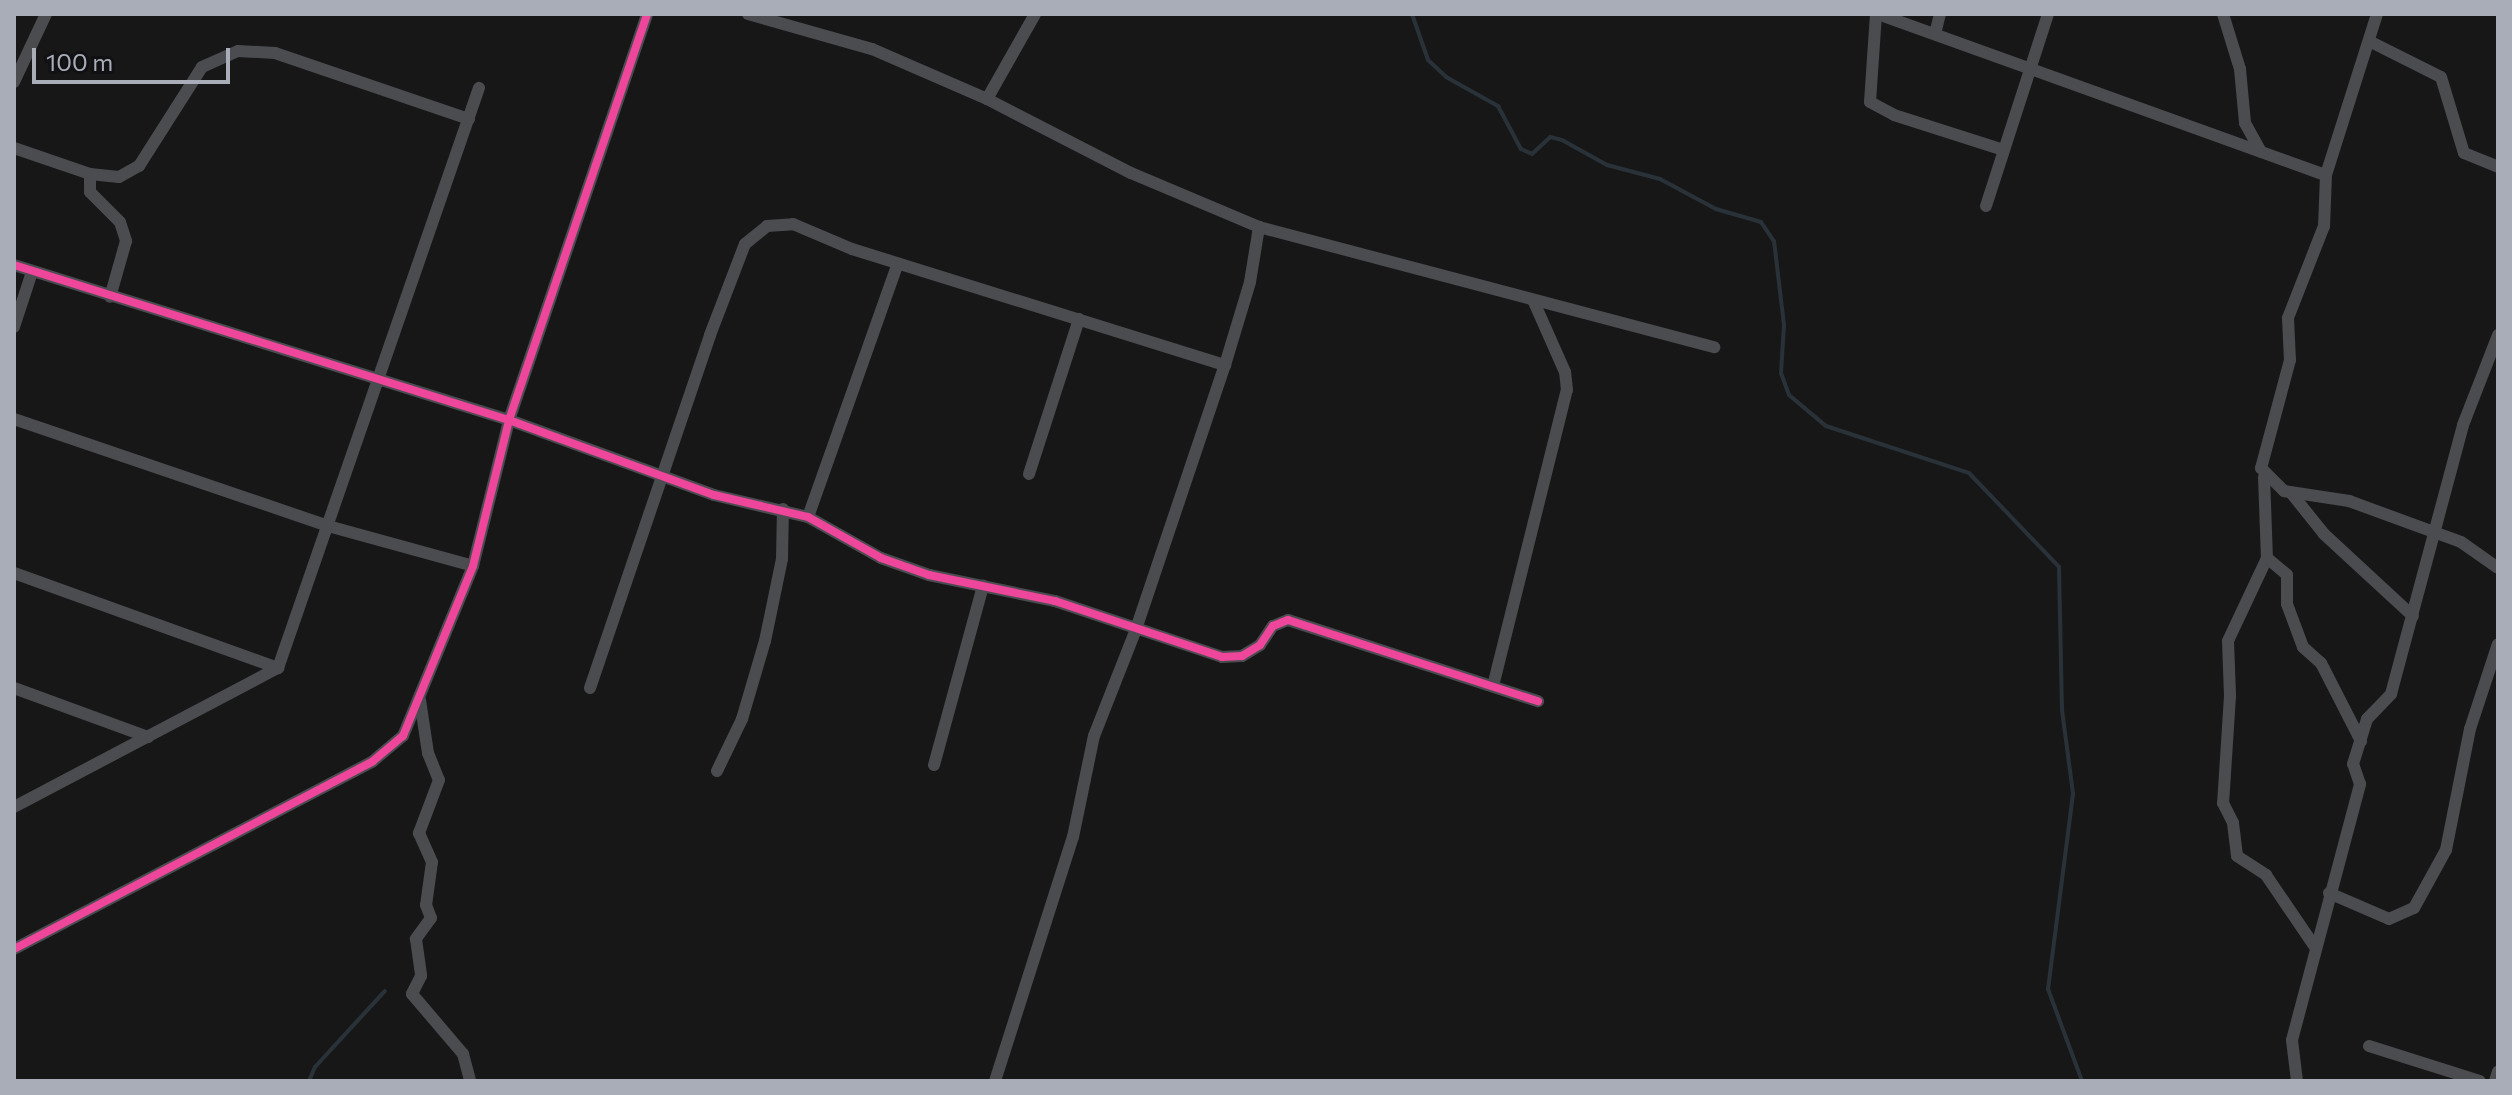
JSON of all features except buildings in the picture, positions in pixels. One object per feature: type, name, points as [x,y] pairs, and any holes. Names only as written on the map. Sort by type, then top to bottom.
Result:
[{"type":"street","points":[[14,82],[46,14]]},
{"type":"street","points":[[14,949],[373,761],[403,736],[473,566],[509,420],[647,14]]},
{"type":"street","points":[[748,14],[872,49],[987,99],[1131,173],[1259,227],[1714,347]]},
{"type":"street","points":[[987,99],[1035,14]]},
{"type":"street","points":[[2004,150],[1894,115],[1870,102],[1877,14],[2326,175]]},
{"type":"street","points":[[1935,34],[1940,14]]},
{"type":"street","points":[[1986,206],[2048,14]]},
{"type":"street","points":[[2223,14],[2240,69],[2245,123],[2261,152]]},
{"type":"street","points":[[2227,30],[2233,14]]},
{"type":"street","points":[[2315,947],[2266,875],[2237,856],[2233,823],[2223,803],[2230,696],[2228,641],[2267,558],[2262,459],[2273,409],[2290,360],[2288,318],[2326,219],[2326,175],[2377,14]]},
{"type":"street","points":[[2369,41],[2441,77],[2464,153],[2498,167]]},
{"type":"street","points":[[14,148],[90,174],[119,177],[139,166],[202,67],[238,51],[275,53],[469,119]]},
{"type":"street","points":[[14,807],[278,668],[479,88]]},
{"type":"street","points":[[90,174],[90,192],[120,222],[126,241],[110,297]]},
{"type":"street","points":[[590,688],[710,335],[745,244],[754,235],[778,223],[793,224],[898,263],[1225,365]]},
{"type":"street","points":[[995,1081],[1073,837],[1094,736],[1135,632],[1225,365],[1250,282],[1259,227]]},
{"type":"street","points":[[808,517],[898,263]]},
{"type":"street","points":[[14,265],[377,383],[509,420],[714,495],[808,517],[902,567],[1069,605],[1135,632],[1222,657],[1242,656],[1260,645],[1273,626],[1288,620],[1538,701]]},
{"type":"street","points":[[14,327],[32,272]]},
{"type":"street","points":[[1493,686],[1567,390],[1565,372],[1534,302]]},
{"type":"street","points":[[1029,474],[1079,319]]},
{"type":"street","points":[[2297,1081],[2292,1040],[2360,784],[2353,764],[2367,719],[2391,694],[2436,536],[2463,425],[2498,335]]},
{"type":"street","points":[[14,419],[328,526],[473,566]]},
{"type":"street","points":[[2264,477],[2292,494],[2324,534],[2413,616]]},
{"type":"street","points":[[2292,494],[2349,501],[2436,536],[2461,542],[2498,568]]},
{"type":"street","points":[[717,771],[742,719],[765,641],[782,559],[783,509]]},
{"type":"street","points":[[2267,558],[2287,575],[2287,604],[2303,647],[2323,666],[2361,741]]},
{"type":"street","points":[[14,573],[278,668]]},
{"type":"street","points":[[934,765],[983,586]]},
{"type":"street","points":[[2329,893],[2389,919],[2414,908],[2446,850],[2470,729],[2498,644]]},
{"type":"street","points":[[14,688],[148,737]]},
{"type":"street","points":[[420,700],[428,753],[439,780],[419,833],[432,862],[426,905],[431,918],[416,939],[421,976],[412,994],[463,1054],[470,1081]]},
{"type":"street","points":[[2369,1046],[2480,1081]]},
{"type":"street","points":[[2495,1081],[2498,1071]]},
{"type":"waterway","points":[[1412,14],[1428,60],[1446,77],[1498,106],[1521,149],[1532,154],[1550,137],[1562,140],[1607,165],[1660,179],[1716,209],[1761,222],[1774,241],[1784,325],[1781,373],[1789,395],[1826,426],[1969,473],[2059,567],[2062,710],[2073,794],[2048,989],[2082,1081]]},
{"type":"waterway","points":[[309,1081],[315,1067],[385,991]]},
{"type":"cycle path","points":[[14,949],[373,761],[403,736],[473,566],[509,420],[647,14]]},
{"type":"cycle path","points":[[14,265],[509,420],[714,495],[808,517],[881,558],[929,575],[1055,601],[1222,657],[1242,656],[1260,645],[1273,626],[1288,620],[1538,701]]}]
